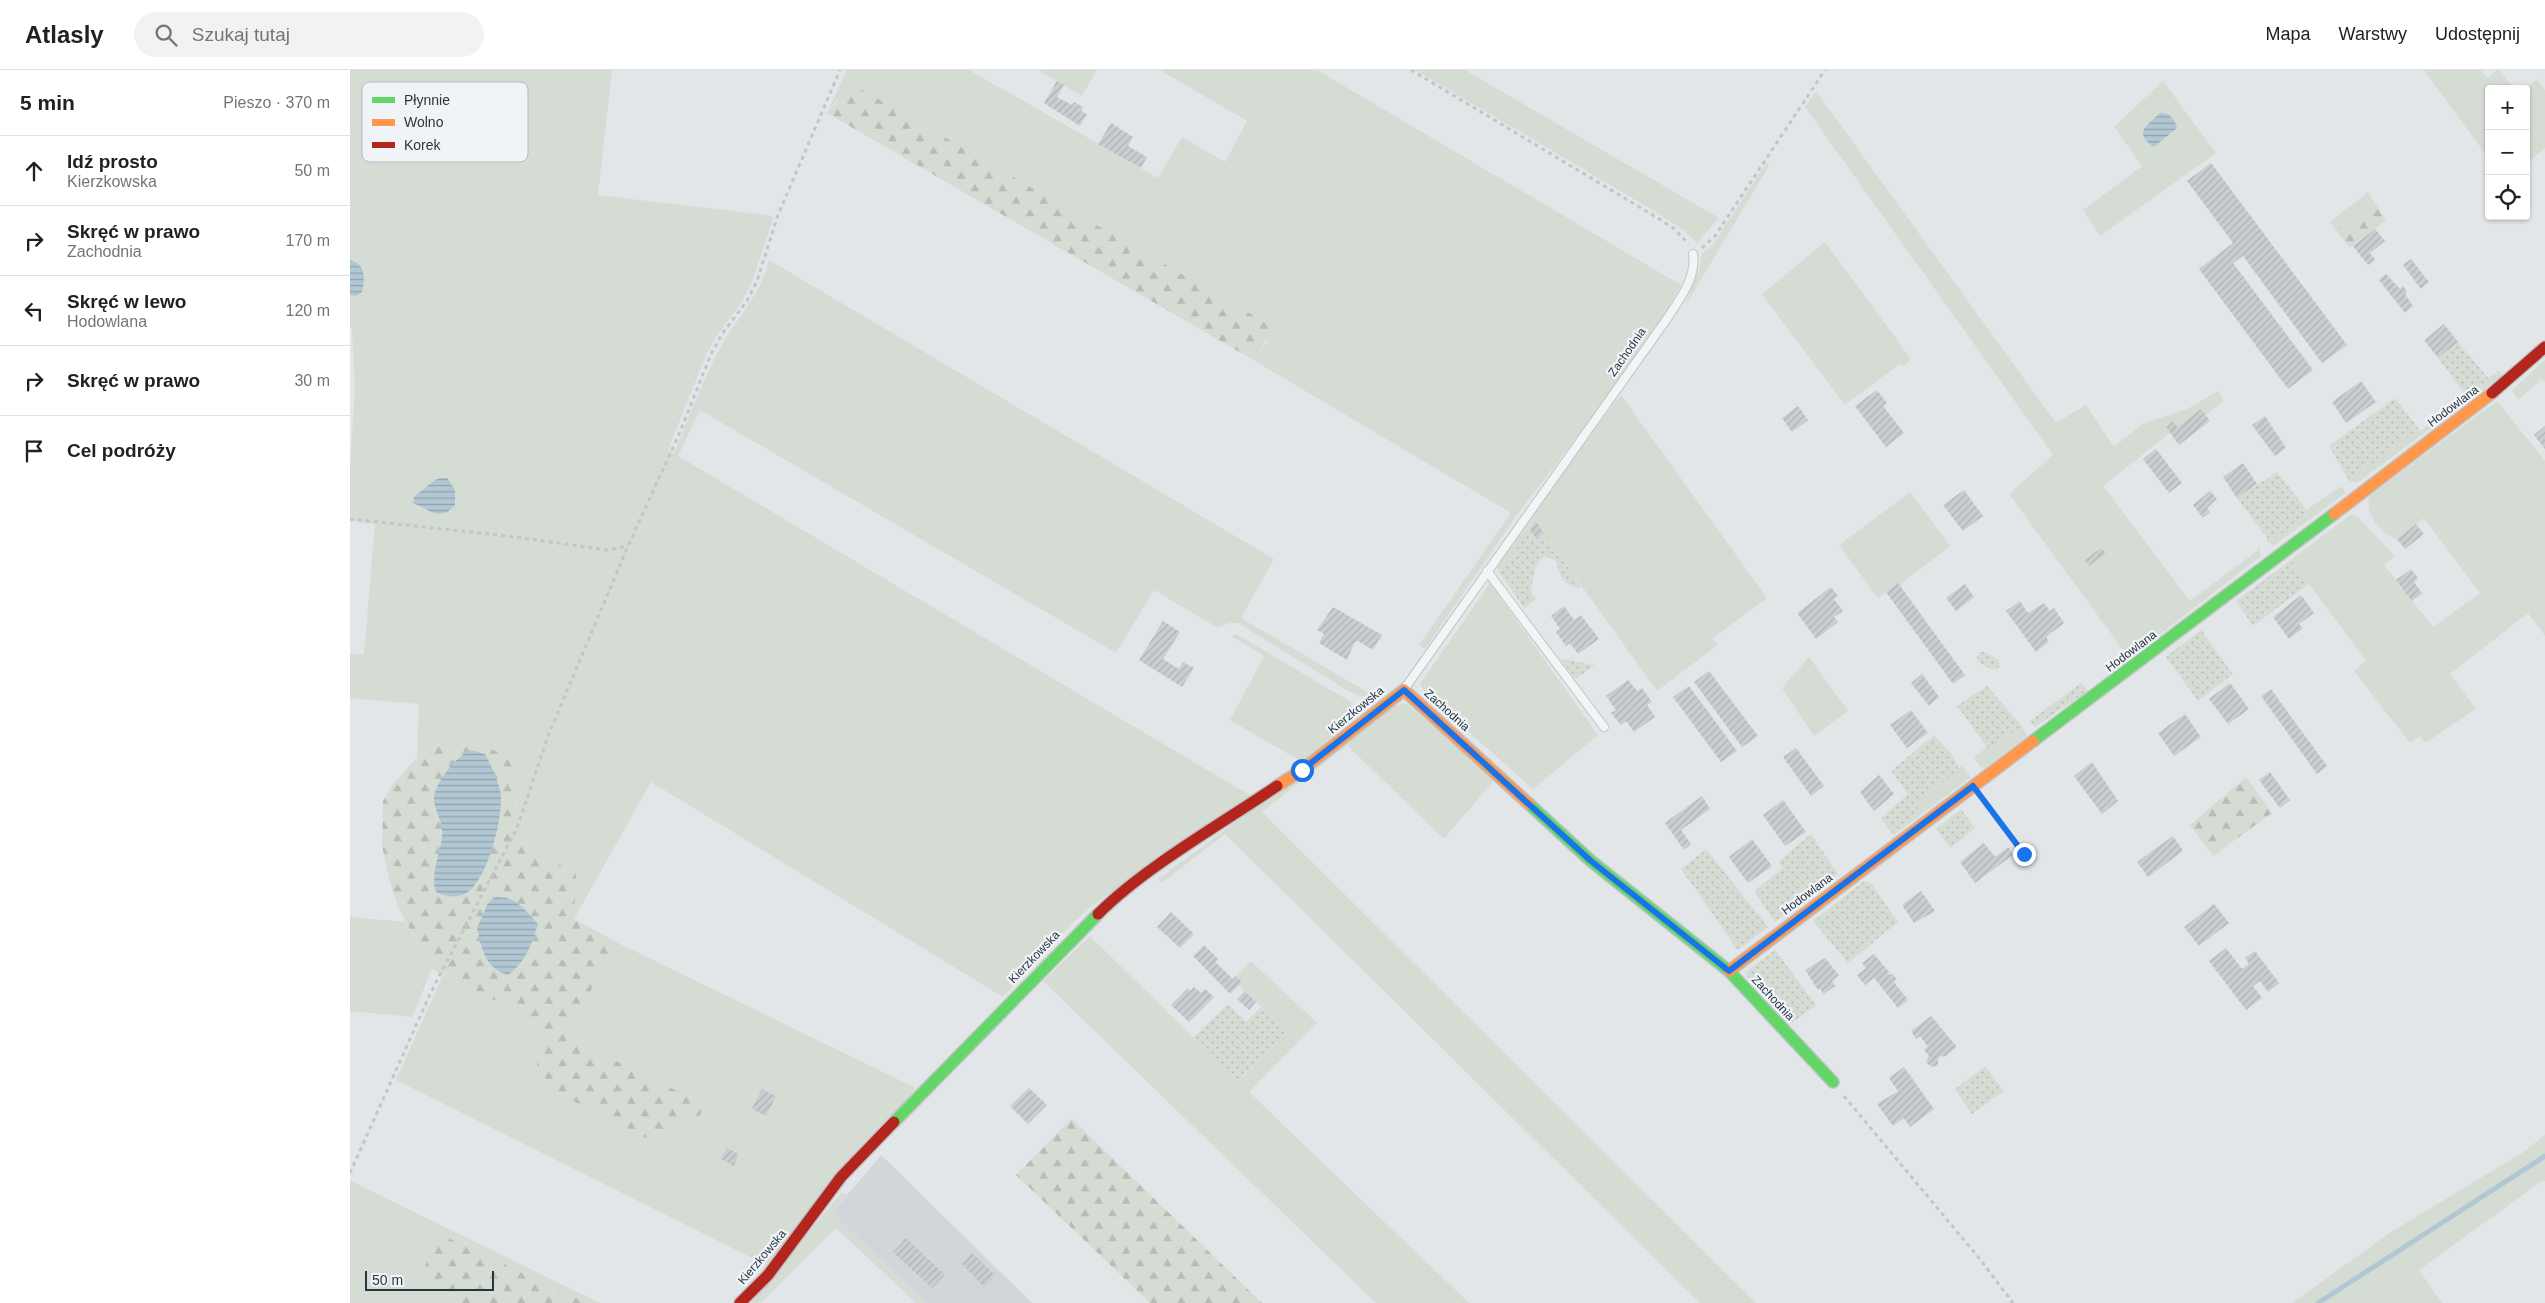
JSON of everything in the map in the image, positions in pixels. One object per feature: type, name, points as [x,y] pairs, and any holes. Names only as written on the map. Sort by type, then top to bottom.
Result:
[{"type":"street","name":"Hodowlana","points":[[1729,971],[2484,401],[2545,347]]},
{"type":"street","name":"Zachodnia","points":[[1404,690],[1591,861],[1729,971],[1832,1082]]},
{"type":"street","name":"Kierzkowska","points":[[740,1303],[768,1275],[841,1177],[995,1017],[1109,903],[1302,770],[1404,690]]},
{"type":"lane","name":"Zachodnia","points":[[1404,690],[1664,323],[1689,280],[1694,268],[1693,254]]},
{"type":"lane","points":[[1487,571],[1604,727]]},
{"type":"path","points":[[350,1173],[431,992],[517,828],[548,736],[628,546],[680,432],[711,354],[722,334],[747,301],[757,281],[778,215],[840,70]]},
{"type":"path","points":[[1411,70],[1673,228],[1684,237],[1693,254],[1715,236],[1825,70]]},
{"type":"path","points":[[350,519],[508,536],[608,550],[628,546]]},
{"type":"path","points":[[1973,786],[2024,854]]},
{"type":"path","points":[[1832,1082],[1979,1258],[2013,1303]]},
{"type":"shaded area","points":[[881,1155],[1032,1303],[926,1303],[832,1213]]},
{"type":"green space","points":[[350,70],[612,70],[598,195],[774,216],[751,284],[742,302],[716,337],[707,353],[668,450],[674,453],[713,363],[726,338],[760,286],[769,260],[1274,559],[1241,618],[1376,697],[1361,696],[1350,692],[1238,623],[1229,623],[1218,628],[1154,590],[1116,653],[700,410],[678,456],[1251,796],[1094,904],[1073,923],[1003,997],[651,782],[574,919],[576,874],[507,835],[518,801],[441,744],[417,757],[419,704],[350,698],[350,654],[364,655],[375,524],[350,521],[350,466],[355,388],[352,328],[350,327]]},
{"type":"green space","points":[[847,70],[969,70],[1158,178],[1182,137],[1225,162],[1247,121],[1160,70],[1317,70],[1681,285],[1666,311],[1586,425],[1516,516],[1425,649],[1419,645],[1511,513],[1255,361],[1268,340],[837,99],[827,113]]},
{"type":"green space","points":[[1038,70],[1097,70],[1082,96]]},
{"type":"green space","points":[[1415,70],[1465,70],[1719,218],[1697,243],[1682,229],[1654,211]]},
{"type":"green space","points":[[2424,70],[2481,70],[2487,78],[2498,70],[2511,85],[2485,85],[2485,154]]},
{"type":"green space","points":[[2537,79],[2545,90],[2545,148],[2530,161],[2530,130],[2530,85]]},
{"type":"green space","points":[[2163,81],[2216,153],[2100,236],[2083,210],[2142,166],[2114,127]]},
{"type":"green space","points":[[856,86],[1273,327],[1255,361],[827,113],[849,87]]},
{"type":"green space","points":[[1816,91],[2056,423],[2086,405],[2114,447],[2142,424],[2187,409],[2218,391],[2224,401],[2206,415],[2201,409],[2178,427],[2173,421],[2166,427],[2170,433],[2103,486],[2190,601],[2257,551],[2259,546],[2261,556],[2131,657],[2123,650],[2009,494],[2053,455],[1805,107]]},
{"type":"green space","points":[[1767,162],[1769,166],[1685,306],[1699,269],[1702,254],[1712,246]]},
{"type":"green space","points":[[2368,192],[2375,203],[2336,230],[2330,222]]},
{"type":"green space","points":[[2375,203],[2386,220],[2350,248],[2336,230]]},
{"type":"green space","points":[[1825,242],[1911,359],[1903,366],[1900,364],[1845,405],[1762,294]]},
{"type":"green space","points":[[2458,342],[2489,379],[2467,396],[2438,358]]},
{"type":"green space","points":[[2545,360],[2545,382],[2542,379],[2518,400],[2512,390]]},
{"type":"green space","points":[[2499,370],[2503,375],[2357,483],[2349,481],[2419,429],[2421,431]]},
{"type":"green space","points":[[1621,395],[1767,598],[1713,638],[1718,645],[1657,691],[1536,522],[1499,572],[1497,566],[1584,443]]},
{"type":"green space","points":[[2395,398],[2419,429],[2349,481],[2329,446]]},
{"type":"green space","points":[[2497,401],[2545,461],[2545,636],[2528,613],[2450,674],[2476,709],[2425,743],[2420,736],[2410,743],[2354,671],[2366,661],[2291,560],[2350,515],[2357,516],[2395,556],[2384,565],[2433,627],[2480,593],[2424,518],[2397,539],[2385,533],[2375,522],[2368,503],[2369,496]]},
{"type":"green space","points":[[2277,472],[2309,513],[2273,540],[2268,539],[2237,498]]},
{"type":"green space","points":[[2342,486],[2346,493],[2273,546],[2266,541],[2268,539],[2273,540],[2309,513],[2306,510]]},
{"type":"green space","points":[[1910,492],[1950,546],[1902,583],[1902,588],[1898,583],[1878,598],[1839,545]]},
{"type":"green space","points":[[1536,521],[1582,588],[1567,583],[1559,572],[1556,561],[1545,556],[1538,564],[1533,578],[1531,593],[1536,599],[1524,608],[1499,572]]},
{"type":"green space","points":[[2291,560],[2309,584],[2253,626],[2236,601]]},
{"type":"green space","points":[[1490,583],[1598,735],[1533,789],[1426,694],[1420,684]]},
{"type":"green space","points":[[2201,630],[2233,674],[2198,701],[2166,657]]},
{"type":"green space","points":[[1236,634],[1351,702],[1354,718],[1302,762],[1230,720],[1264,656],[1231,636]]},
{"type":"green space","points":[[1980,652],[1985,652],[1999,660],[2000,667],[1993,670],[1981,664],[1977,658]]},
{"type":"green space","points":[[1809,657],[1848,711],[1814,736],[1782,688]]},
{"type":"green space","points":[[1561,659],[1595,665],[1575,679]]},
{"type":"green space","points":[[2081,683],[2088,691],[2035,727],[2030,721]]},
{"type":"green space","points":[[1987,686],[2022,726],[1989,750],[1957,706]]},
{"type":"green space","points":[[1406,703],[1494,780],[1444,839],[1347,745],[1262,812],[1756,1303],[1700,1303],[1225,834],[1162,883],[1158,879],[1392,707]]},
{"type":"green space","points":[[2022,726],[2027,736],[1985,768],[1980,767],[1974,757],[1988,747],[1990,750]]},
{"type":"green space","points":[[1934,735],[1953,756],[1959,769],[1914,802],[1920,811],[1892,833],[1881,818],[1908,794],[1891,771]]},
{"type":"green space","points":[[465,742],[486,747],[501,754],[511,763],[516,774],[518,786],[517,801],[508,835],[576,874],[574,919],[616,942],[567,1037],[706,1105],[699,1116],[683,1123],[662,1140],[644,1137],[544,1086],[538,1071],[537,1056],[539,1040],[544,1025],[432,969],[398,907],[389,879],[382,845],[383,801],[394,783],[417,757],[441,744]]},
{"type":"green space","points":[[1962,766],[1971,777],[1894,835],[1892,833],[1920,811],[1914,802]]},
{"type":"green space","points":[[2246,777],[2272,813],[2213,856],[2190,825]]},
{"type":"green space","points":[[1961,809],[1975,828],[1951,848],[1936,829]]},
{"type":"green space","points":[[1811,834],[1838,874],[1775,922],[1754,891],[1783,868],[1779,861]]},
{"type":"green space","points":[[1706,849],[1768,927],[1738,950],[1681,869]]},
{"type":"green space","points":[[1864,881],[1871,883],[1898,922],[1848,963],[1813,921]]},
{"type":"green space","points":[[350,917],[406,922],[432,969],[412,1017],[350,1011]]},
{"type":"green space","points":[[1090,936],[1238,1081],[1287,1032],[1239,985],[1242,982],[1236,976],[1251,961],[1317,1023],[1249,1092],[1469,1303],[1376,1303],[1043,981]]},
{"type":"green space","points":[[616,942],[916,1088],[766,1265],[396,1080],[443,975],[567,1036]]},
{"type":"green space","points":[[1775,950],[1816,1005],[1789,1025],[1744,973]]},
{"type":"green space","points":[[1228,1004],[1246,1022],[1261,1007],[1287,1032],[1237,1081],[1193,1038]]},
{"type":"green space","points":[[1985,1066],[2004,1091],[1972,1114],[1955,1089]]},
{"type":"green space","points":[[1072,1118],[1262,1303],[1150,1303],[1016,1175]]},
{"type":"green space","points":[[2545,1135],[2545,1181],[2542,1181],[2419,1270],[2442,1303],[2292,1303],[2391,1232],[2522,1153]]},
{"type":"green space","points":[[350,1181],[353,1182],[600,1303],[350,1303]]},
{"type":"green space","points":[[841,1193],[847,1194],[832,1213],[926,1303],[916,1303],[836,1228],[766,1298],[760,1303],[751,1303]]},
{"type":"green space","points":[[442,1235],[586,1303],[459,1303],[427,1286],[421,1281],[420,1277],[436,1241]]},
{"type":"water","points":[[2160,113],[2172,117],[2177,128],[2154,147],[2144,137],[2143,133],[2147,125]]},
{"type":"water","points":[[350,260],[362,268],[363,273],[362,292],[356,296],[350,295]]},
{"type":"water","points":[[447,478],[455,490],[455,505],[450,510],[440,514],[413,503],[414,497],[435,480]]},
{"type":"water","points":[[471,750],[485,754],[492,767],[500,790],[500,813],[494,844],[483,872],[476,883],[465,894],[448,896],[436,892],[434,885],[442,831],[434,798],[438,785],[448,770],[460,757]]},
{"type":"water","points":[[496,897],[503,897],[515,902],[525,909],[538,924],[523,959],[508,975],[500,972],[489,963],[483,951],[477,928],[488,903]]},
{"type":"building","points":[[1057,81],[1064,85],[1057,97],[1072,105],[1074,102],[1083,107],[1081,111],[1087,114],[1080,126],[1044,103]]},
{"type":"building","points":[[1111,123],[1133,137],[1128,146],[1147,157],[1141,168],[1098,144]]},
{"type":"building","points":[[2211,163],[2347,345],[2322,363],[2243,256],[2233,263],[2313,370],[2288,389],[2199,269],[2233,243],[2187,181]]},
{"type":"building","points":[[2375,229],[2385,241],[2370,253],[2375,260],[2368,265],[2353,246]]},
{"type":"building","points":[[2411,259],[2429,282],[2421,289],[2403,265]]},
{"type":"building","points":[[2386,274],[2400,289],[2403,286],[2407,292],[2405,294],[2413,306],[2405,313],[2379,280]]},
{"type":"building","points":[[2444,324],[2458,342],[2438,358],[2424,340]]},
{"type":"building","points":[[2361,381],[2376,402],[2346,423],[2332,402]]},
{"type":"building","points":[[1877,390],[1887,403],[1883,406],[1904,433],[1886,447],[1855,406]]},
{"type":"building","points":[[1798,406],[1808,420],[1792,432],[1782,418]]},
{"type":"building","points":[[2201,409],[2210,421],[2179,445],[2166,427],[2173,421],[2178,427]]},
{"type":"building","points":[[2265,416],[2286,448],[2275,456],[2252,425]]},
{"type":"building","points":[[2545,426],[2545,449],[2534,435]]},
{"type":"building","points":[[2156,449],[2182,483],[2169,493],[2143,459]]},
{"type":"building","points":[[2243,463],[2257,484],[2237,498],[2223,477]]},
{"type":"building","points":[[1964,490],[1983,516],[1963,531],[1943,505]]},
{"type":"building","points":[[2210,491],[2217,499],[2207,508],[2210,512],[2203,518],[2193,505]]},
{"type":"building","points":[[1536,521],[1543,532],[1537,540],[1530,530]]},
{"type":"building","points":[[2416,524],[2424,534],[2405,549],[2397,539]]},
{"type":"building","points":[[2101,548],[2106,553],[2089,566],[2085,560]]},
{"type":"building","points":[[2411,569],[2418,578],[2414,582],[2422,593],[2412,601],[2396,580]]},
{"type":"building","points":[[1898,583],[1965,675],[1953,684],[1886,592]]},
{"type":"building","points":[[1965,584],[1974,597],[1956,611],[1946,598]]},
{"type":"building","points":[[1831,587],[1838,596],[1834,599],[1843,611],[1834,617],[1838,622],[1816,639],[1797,613]]},
{"type":"building","points":[[2301,595],[2314,613],[2299,624],[2303,628],[2289,639],[2273,617]]},
{"type":"building","points":[[2020,601],[2028,613],[2044,603],[2050,611],[2054,608],[2064,623],[2046,637],[2049,642],[2036,652],[2006,611]]},
{"type":"building","points":[[1564,606],[1574,620],[1581,615],[1599,639],[1578,654],[1570,643],[1566,646],[1556,632],[1560,629],[1551,616]]},
{"type":"building","points":[[1333,607],[1382,635],[1373,650],[1358,641],[1355,642],[1347,660],[1319,643],[1324,634],[1317,630]]},
{"type":"building","points":[[1163,621],[1180,632],[1163,659],[1179,669],[1183,662],[1194,668],[1182,687],[1139,660]]},
{"type":"building","points":[[1709,671],[1758,736],[1742,747],[1694,682]]},
{"type":"building","points":[[1922,674],[1939,697],[1929,706],[1911,683]]},
{"type":"building","points":[[1628,680],[1637,691],[1642,688],[1652,702],[1647,705],[1655,717],[1634,732],[1626,721],[1621,725],[1611,713],[1616,710],[1606,696]]},
{"type":"building","points":[[2230,683],[2249,709],[2228,724],[2209,699]]},
{"type":"building","points":[[1689,686],[1737,751],[1721,762],[1673,697]]},
{"type":"building","points":[[2271,689],[2327,766],[2317,774],[2261,696]]},
{"type":"building","points":[[1911,710],[1928,733],[1907,748],[1890,725]]},
{"type":"building","points":[[2185,714],[2201,737],[2174,756],[2158,733]]},
{"type":"building","points":[[1796,748],[1824,786],[1811,796],[1783,757]]},
{"type":"building","points":[[2092,762],[2118,801],[2102,814],[2074,776]]},
{"type":"building","points":[[2270,772],[2290,800],[2280,808],[2259,780]]},
{"type":"building","points":[[1879,775],[1894,794],[1874,811],[1860,792]]},
{"type":"building","points":[[1702,796],[1710,809],[1681,830],[1691,844],[1684,850],[1665,823]]},
{"type":"building","points":[[1783,800],[1806,832],[1785,846],[1763,815]]},
{"type":"building","points":[[2173,836],[2183,851],[2148,877],[2137,862]]},
{"type":"building","points":[[1752,839],[1772,866],[1748,883],[1729,857]]},
{"type":"building","points":[[1984,843],[1995,857],[2008,847],[2013,855],[1975,883],[1960,862]]},
{"type":"building","points":[[1921,891],[1935,911],[1914,923],[1902,905]]},
{"type":"building","points":[[2214,904],[2229,923],[2199,946],[2184,927]]},
{"type":"building","points":[[1171,912],[1194,934],[1180,948],[1157,927]]},
{"type":"building","points":[[1204,945],[1218,959],[1215,962],[1233,979],[1236,976],[1242,982],[1230,994],[1193,956]]},
{"type":"building","points":[[2226,948],[2242,969],[2249,964],[2245,958],[2255,951],[2279,983],[2268,992],[2260,981],[2253,986],[2262,998],[2246,1010],[2209,961]]},
{"type":"building","points":[[1874,954],[1889,972],[1888,975],[1892,974],[1897,979],[1894,982],[1908,1000],[1898,1008],[1874,978],[1865,985],[1857,975],[1866,968],[1862,963]]},
{"type":"building","points":[[1825,958],[1839,975],[1832,981],[1835,986],[1824,994],[1820,989],[1818,990],[1805,970]]},
{"type":"building","points":[[1194,987],[1201,993],[1205,989],[1214,997],[1189,1022],[1171,1005],[1188,988],[1190,991]]},
{"type":"building","points":[[1245,991],[1256,1002],[1249,1010],[1237,999]]},
{"type":"building","points":[[1931,1016],[1957,1047],[1944,1057],[1942,1055],[1938,1058],[1938,1064],[1934,1067],[1926,1062],[1929,1056],[1924,1050],[1928,1047],[1920,1036],[1916,1039],[1911,1031]]},
{"type":"building","points":[[1904,1067],[1934,1109],[1910,1127],[1904,1118],[1893,1126],[1877,1104],[1898,1091],[1889,1078]]},
{"type":"building","points":[[1029,1088],[1047,1105],[1028,1124],[1010,1106]]},
{"type":"building","points":[[762,1089],[776,1096],[766,1116],[752,1109]]},
{"type":"building","points":[[727,1148],[738,1154],[734,1166],[721,1159]]},
{"type":"building","points":[[906,1238],[945,1275],[932,1288],[893,1252]]},
{"type":"building","points":[[972,1253],[995,1275],[984,1287],[962,1264]]},
{"type":"waterway","points":[[2318,1303],[2545,1156]]},
{"type":"traffic: fast","points":[[2033,741],[2334,514]]},
{"type":"traffic: fast","points":[[1529,804],[1591,861],[1729,971],[1833,1082]]},
{"type":"traffic: fast","points":[[894,1122],[1098,914]]},
{"type":"traffic: slow","points":[[2334,514],[2492,393]]},
{"type":"traffic: slow","points":[[1277,786],[1302,770],[1404,690],[1529,804]]},
{"type":"traffic: slow","points":[[1729,971],[2033,741]]},
{"type":"traffic: jam","points":[[2492,393],[2545,347]]},
{"type":"traffic: jam","points":[[1098,914],[1161,863],[1277,786]]},
{"type":"traffic: jam","points":[[740,1303],[768,1275],[841,1177],[894,1122]]},
{"type":"route","points":[[1302,770],[1404,690],[1591,861],[1656,915],[1729,971],[1973,786],[2024,854]]}]
